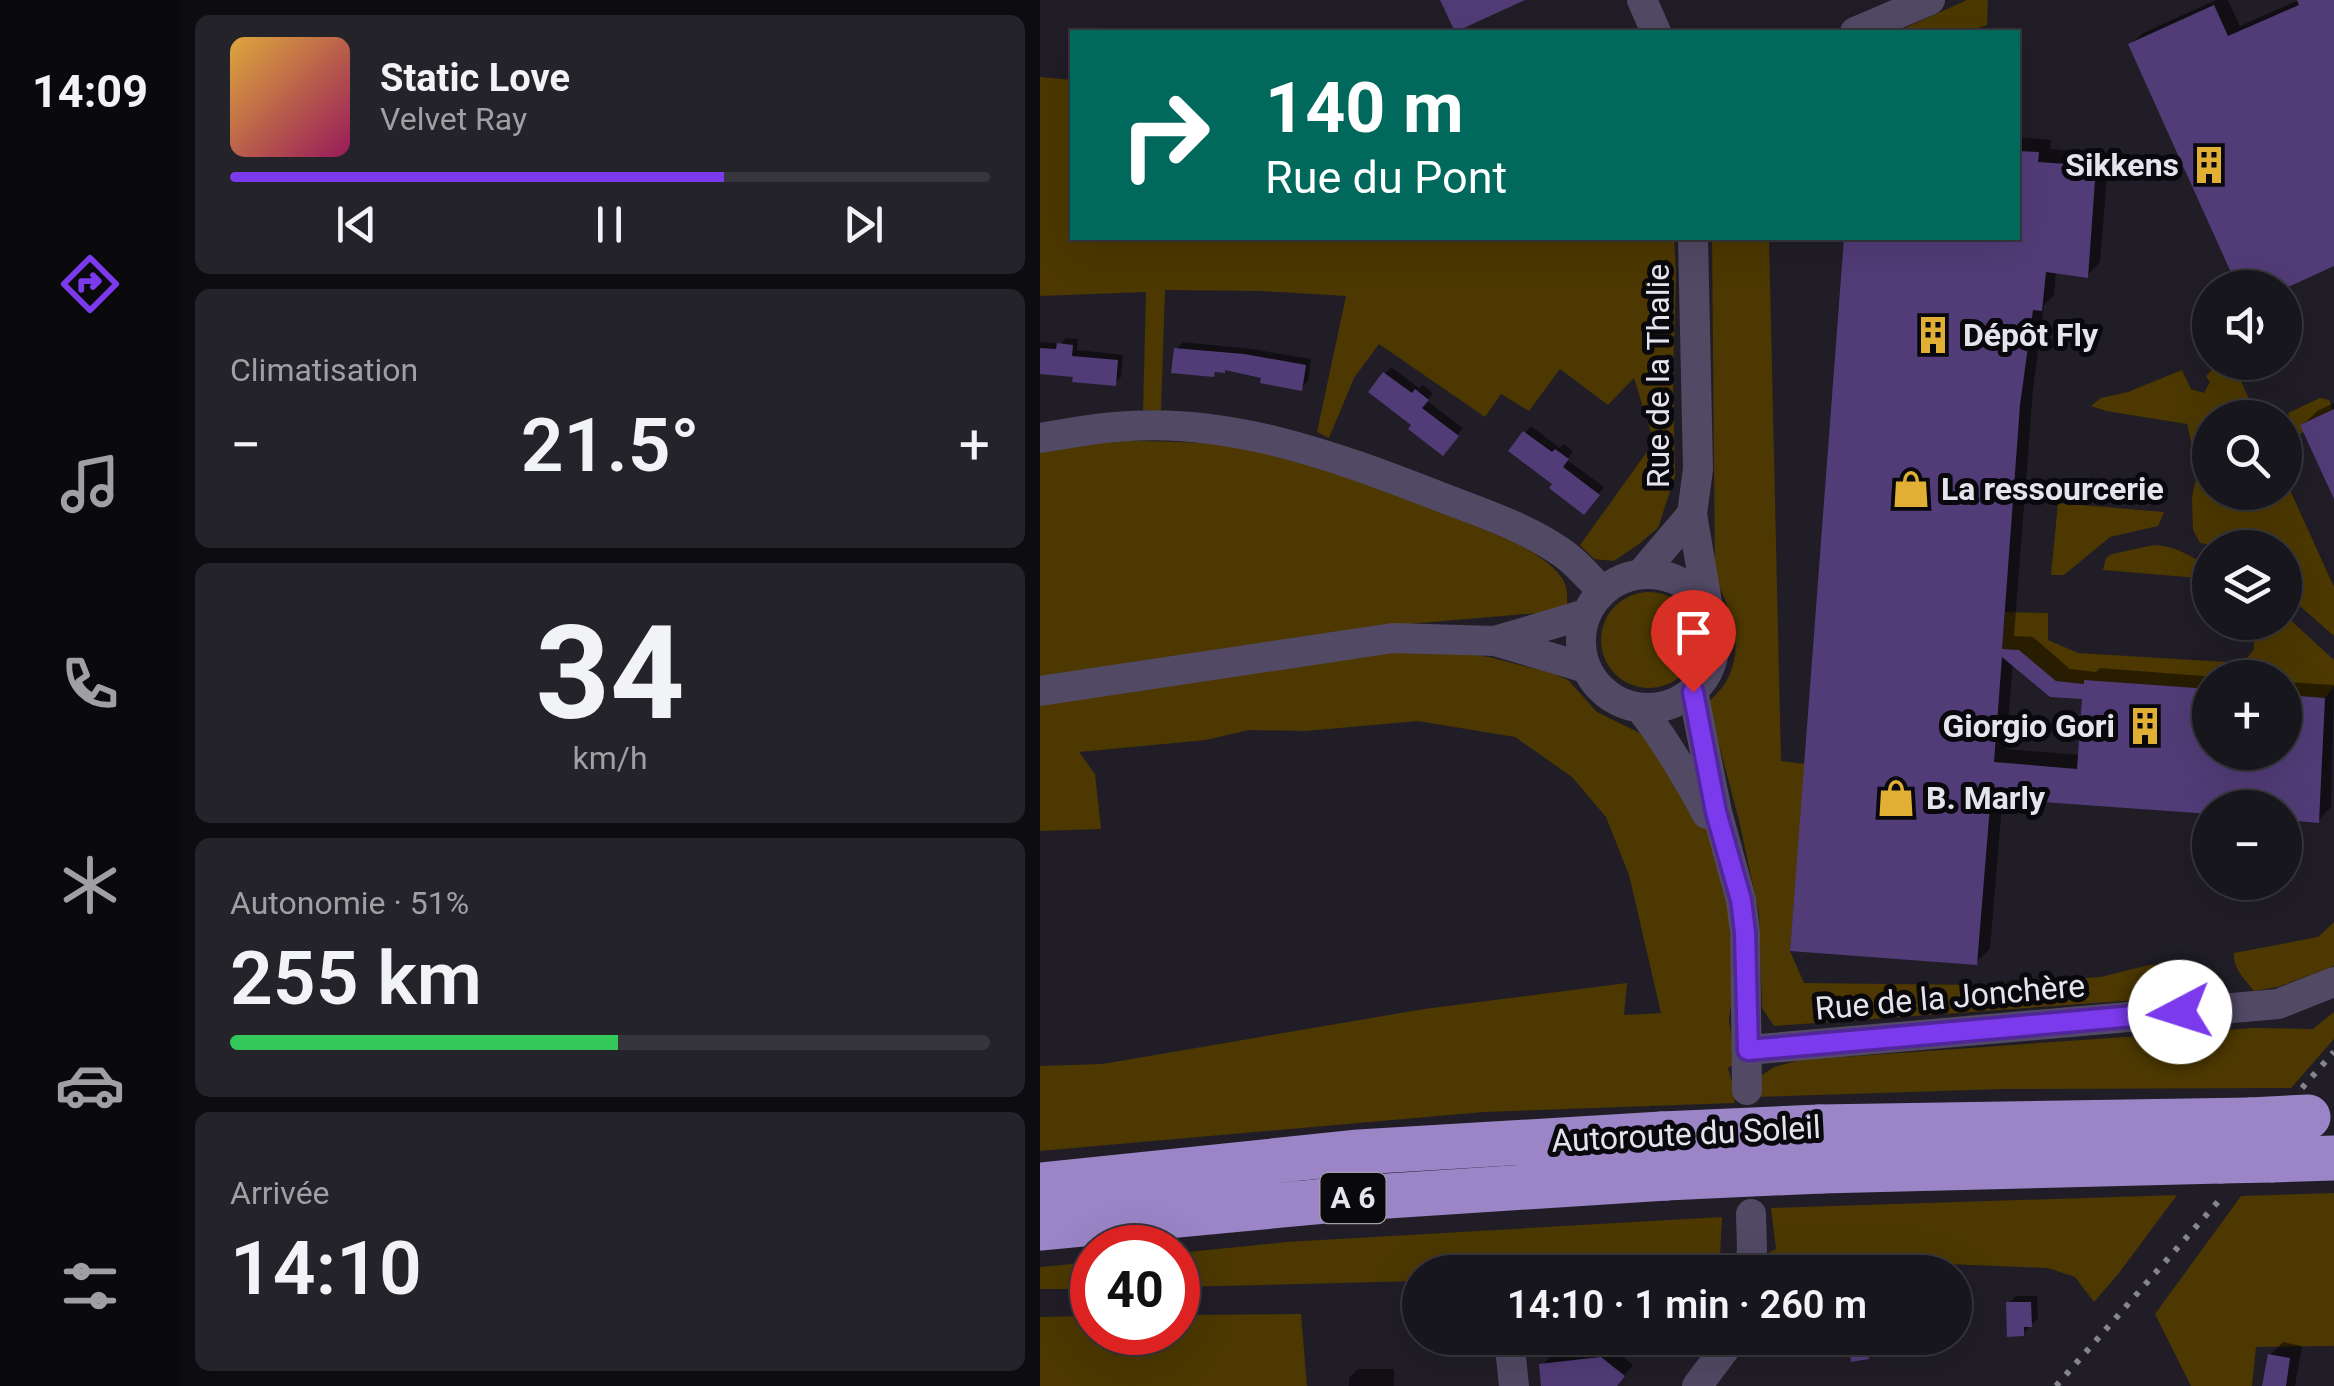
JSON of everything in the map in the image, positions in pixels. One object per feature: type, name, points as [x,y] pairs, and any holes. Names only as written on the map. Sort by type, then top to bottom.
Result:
[{"type":"highway","name":"Autoroute du Soleil","points":[[1040,1228],[1358,1198],[1666,1178],[1820,1149],[2321,1117]]},
{"type":"highway","name":"Autoroute du Soleil","points":[[1040,1186],[1359,1152],[1662,1134],[1820,1149],[2221,1161],[2334,1158]]},
{"type":"street","points":[[1642,0],[1655,30]]},
{"type":"street","points":[[1861,30],[1930,0]]},
{"type":"street","name":"Rue de la Thalie","points":[[1693,240],[1698,469],[1692,514],[1708,609]]},
{"type":"street","points":[[1040,438],[1117,426],[1206,429],[1294,445],[1496,519],[1566,555],[1594,603],[1581,642],[1586,668],[1601,690],[1623,704],[1640,708],[1674,704],[1693,692],[1708,673],[1715,649],[1708,609],[1691,589],[1662,574],[1620,579],[1594,603],[1495,641]]},
{"type":"street","name":"Rue de la Thalie","points":[[1641,574],[1692,514]]},
{"type":"street","points":[[1040,691],[1393,638],[1495,641],[1586,668]]},
{"type":"street","points":[[1693,692],[1716,812],[1741,900],[1747,1090]]},
{"type":"street","points":[[1640,708],[1701,804],[1741,900]]},
{"type":"street","name":"Rue de la Jonchère","points":[[1748,1050],[2278,1004],[2334,982]]},
{"type":"street","points":[[1751,1255],[1752,1214]]},
{"type":"street","points":[[1511,1355],[1514,1386]]},
{"type":"street","points":[[1697,1386],[1720,1355]]},
{"type":"shaded area","points":[[1967,0],[1988,0],[1987,25],[1973,30],[1900,30]]},
{"type":"shaded area","points":[[1040,77],[1070,80],[1070,240],[1674,240],[1675,476],[1658,528],[1614,561],[1594,559],[1580,545],[1654,442],[1634,378],[1608,405],[1560,369],[1529,411],[1501,394],[1485,417],[1379,344],[1354,378],[1329,438],[1317,432],[1346,296],[1165,290],[1161,411],[1143,410],[1146,292],[1040,296]]},
{"type":"shaded area","points":[[1712,240],[1769,240],[1781,761],[1805,764],[1790,951],[1804,983],[1980,985],[2101,977],[2149,965],[2192,963],[2195,996],[1774,1026],[1762,1008],[1759,914],[1708,703],[1726,681],[1735,652],[1730,614],[1715,578]]},
{"type":"shaded area","points":[[2182,370],[2191,389],[2204,393],[2210,382],[2241,380],[2249,400],[2192,400],[2192,446],[2187,424],[2091,406],[2101,398],[2128,392]]},
{"type":"shaded area","points":[[2320,398],[2329,400],[2333,410],[2302,424],[2302,406]]},
{"type":"shaded area","points":[[1108,441],[1231,446],[1291,458],[1349,476],[1500,536],[1537,555],[1563,580],[1567,607],[1539,613],[1385,626],[1040,681],[1040,449]]},
{"type":"shaded area","points":[[2058,503],[2164,512],[2158,526],[2110,537],[2064,575],[2051,575]]},
{"type":"shaded area","points":[[2192,510],[2299,510],[2334,587],[2334,636],[2302,608],[2302,530],[2193,530]]},
{"type":"shaded area","points":[[2154,545],[2176,550],[2192,557],[2192,577],[2103,570],[2106,558]]},
{"type":"shaded area","points":[[1649,592],[1667,596],[1683,606],[1693,622],[1697,640],[1693,658],[1683,674],[1667,684],[1649,688],[1631,684],[1615,674],[1605,658],[1601,640],[1605,622],[1615,606],[1631,596]]},
{"type":"shaded area","points":[[2005,612],[2048,613],[2048,640],[2078,653],[2194,660],[2192,688],[2056,681],[2019,650],[2002,649]]},
{"type":"shaded area","points":[[2302,631],[2334,660],[2334,686],[2325,698],[2302,696],[2302,660],[2245,660],[2254,649],[2254,640],[2302,640]]},
{"type":"shaded area","points":[[1374,648],[1441,650],[1551,673],[1568,680],[1597,712],[1640,733],[1653,747],[1708,830],[1723,871],[1733,986],[1729,1020],[1735,1064],[1728,1068],[1736,1096],[1734,1103],[1484,1112],[1040,1151],[1040,1066],[1102,1064],[1424,1009],[1627,983],[1624,1015],[1661,1013],[1629,875],[1606,817],[1572,777],[1515,737],[1418,721],[1306,731],[1249,730],[1206,740],[1079,752],[1095,774],[1101,829],[1040,831],[1040,703]]},
{"type":"shaded area","points":[[2334,922],[2334,966],[2278,987],[2254,991],[2238,969],[2234,953],[2318,937]]},
{"type":"shaded area","points":[[2334,1012],[2334,1039],[2291,1088],[2003,1089],[1758,1097],[1759,1077],[1774,1067],[1800,1060],[2253,1028],[2313,1029]]},
{"type":"shaded area","points":[[2334,1193],[2334,1346],[2256,1347],[2252,1386],[2191,1386],[2155,1314],[2241,1196]]},
{"type":"shaded area","points":[[2177,1195],[2094,1302],[2075,1277],[2048,1268],[1972,1265],[1972,1255],[1771,1255],[1768,1253],[1776,1249],[1771,1208]]},
{"type":"shaded area","points":[[1722,1217],[1720,1255],[1402,1255],[1402,1281],[1200,1286],[1200,1251],[1286,1242]]},
{"type":"shaded area","points":[[1070,1264],[1070,1289],[1040,1289],[1040,1267]]},
{"type":"shaded area","points":[[1301,1314],[1307,1386],[1040,1386],[1040,1317],[1070,1316],[1070,1355],[1200,1355],[1200,1315]]},
{"type":"building","points":[[1440,0],[1525,0],[1459,30],[1454,30]]},
{"type":"building","points":[[2297,0],[2334,0],[2334,266],[2302,281],[2302,270],[2230,270],[2128,44],[2214,5],[2228,36],[2299,5]]},
{"type":"building","points":[[2020,151],[2039,152],[2038,162],[2096,166],[2088,278],[2046,272],[2042,311],[2033,310],[2020,405],[2002,649],[2019,650],[2056,681],[2192,688],[2192,770],[2302,770],[2302,696],[2325,698],[2319,823],[2302,822],[2302,790],[2192,790],[2192,813],[2043,802],[2042,809],[1990,806],[1977,965],[1790,951],[1844,240],[2020,240]],"holes":[[[2002,657],[2050,697],[2082,699],[2077,769],[1994,762]]]},
{"type":"building","points":[[1057,343],[1073,345],[1072,356],[1118,360],[1116,386],[1040,374],[1040,348],[1056,349]]},
{"type":"building","points":[[1174,348],[1306,365],[1302,391],[1260,383],[1261,378],[1225,370],[1215,372],[1214,377],[1171,373]]},
{"type":"building","points":[[1383,372],[1429,400],[1422,408],[1459,436],[1443,456],[1368,392]]},
{"type":"building","points":[[2334,409],[2334,499],[2302,429],[2302,424]]},
{"type":"building","points":[[1523,431],[1569,459],[1563,467],[1600,495],[1584,515],[1549,488],[1552,484],[1508,451]]},
{"type":"building","points":[[2006,1302],[2031,1302],[2032,1327],[2024,1327],[2024,1336],[2007,1337]]},
{"type":"building","points":[[2268,1354],[2290,1358],[2286,1386],[2262,1386]]},
{"type":"building","points":[[1850,1355],[1868,1355],[1869,1359],[1851,1362]]},
{"type":"building","points":[[1601,1357],[1625,1376],[1617,1386],[1541,1386],[1539,1364]]},
{"type":"railway","points":[[2302,1088],[2334,1052]]},
{"type":"railway","points":[[2056,1386],[2223,1196]]},
{"type":"place","name":"Sikkens","points":[[2209,165]]},
{"type":"place","name":"Dépôt Fly","points":[[1933,335]]},
{"type":"place","name":"La ressourcerie","points":[[1911,489]]},
{"type":"place","name":"Giorgio Gori","points":[[2145,726]]},
{"type":"place","name":"B. Marly","points":[[1896,798]]},
{"type":"route","points":[[1693,692],[1716,812],[1741,900],[1748,1050],[2180,1012]]}]
